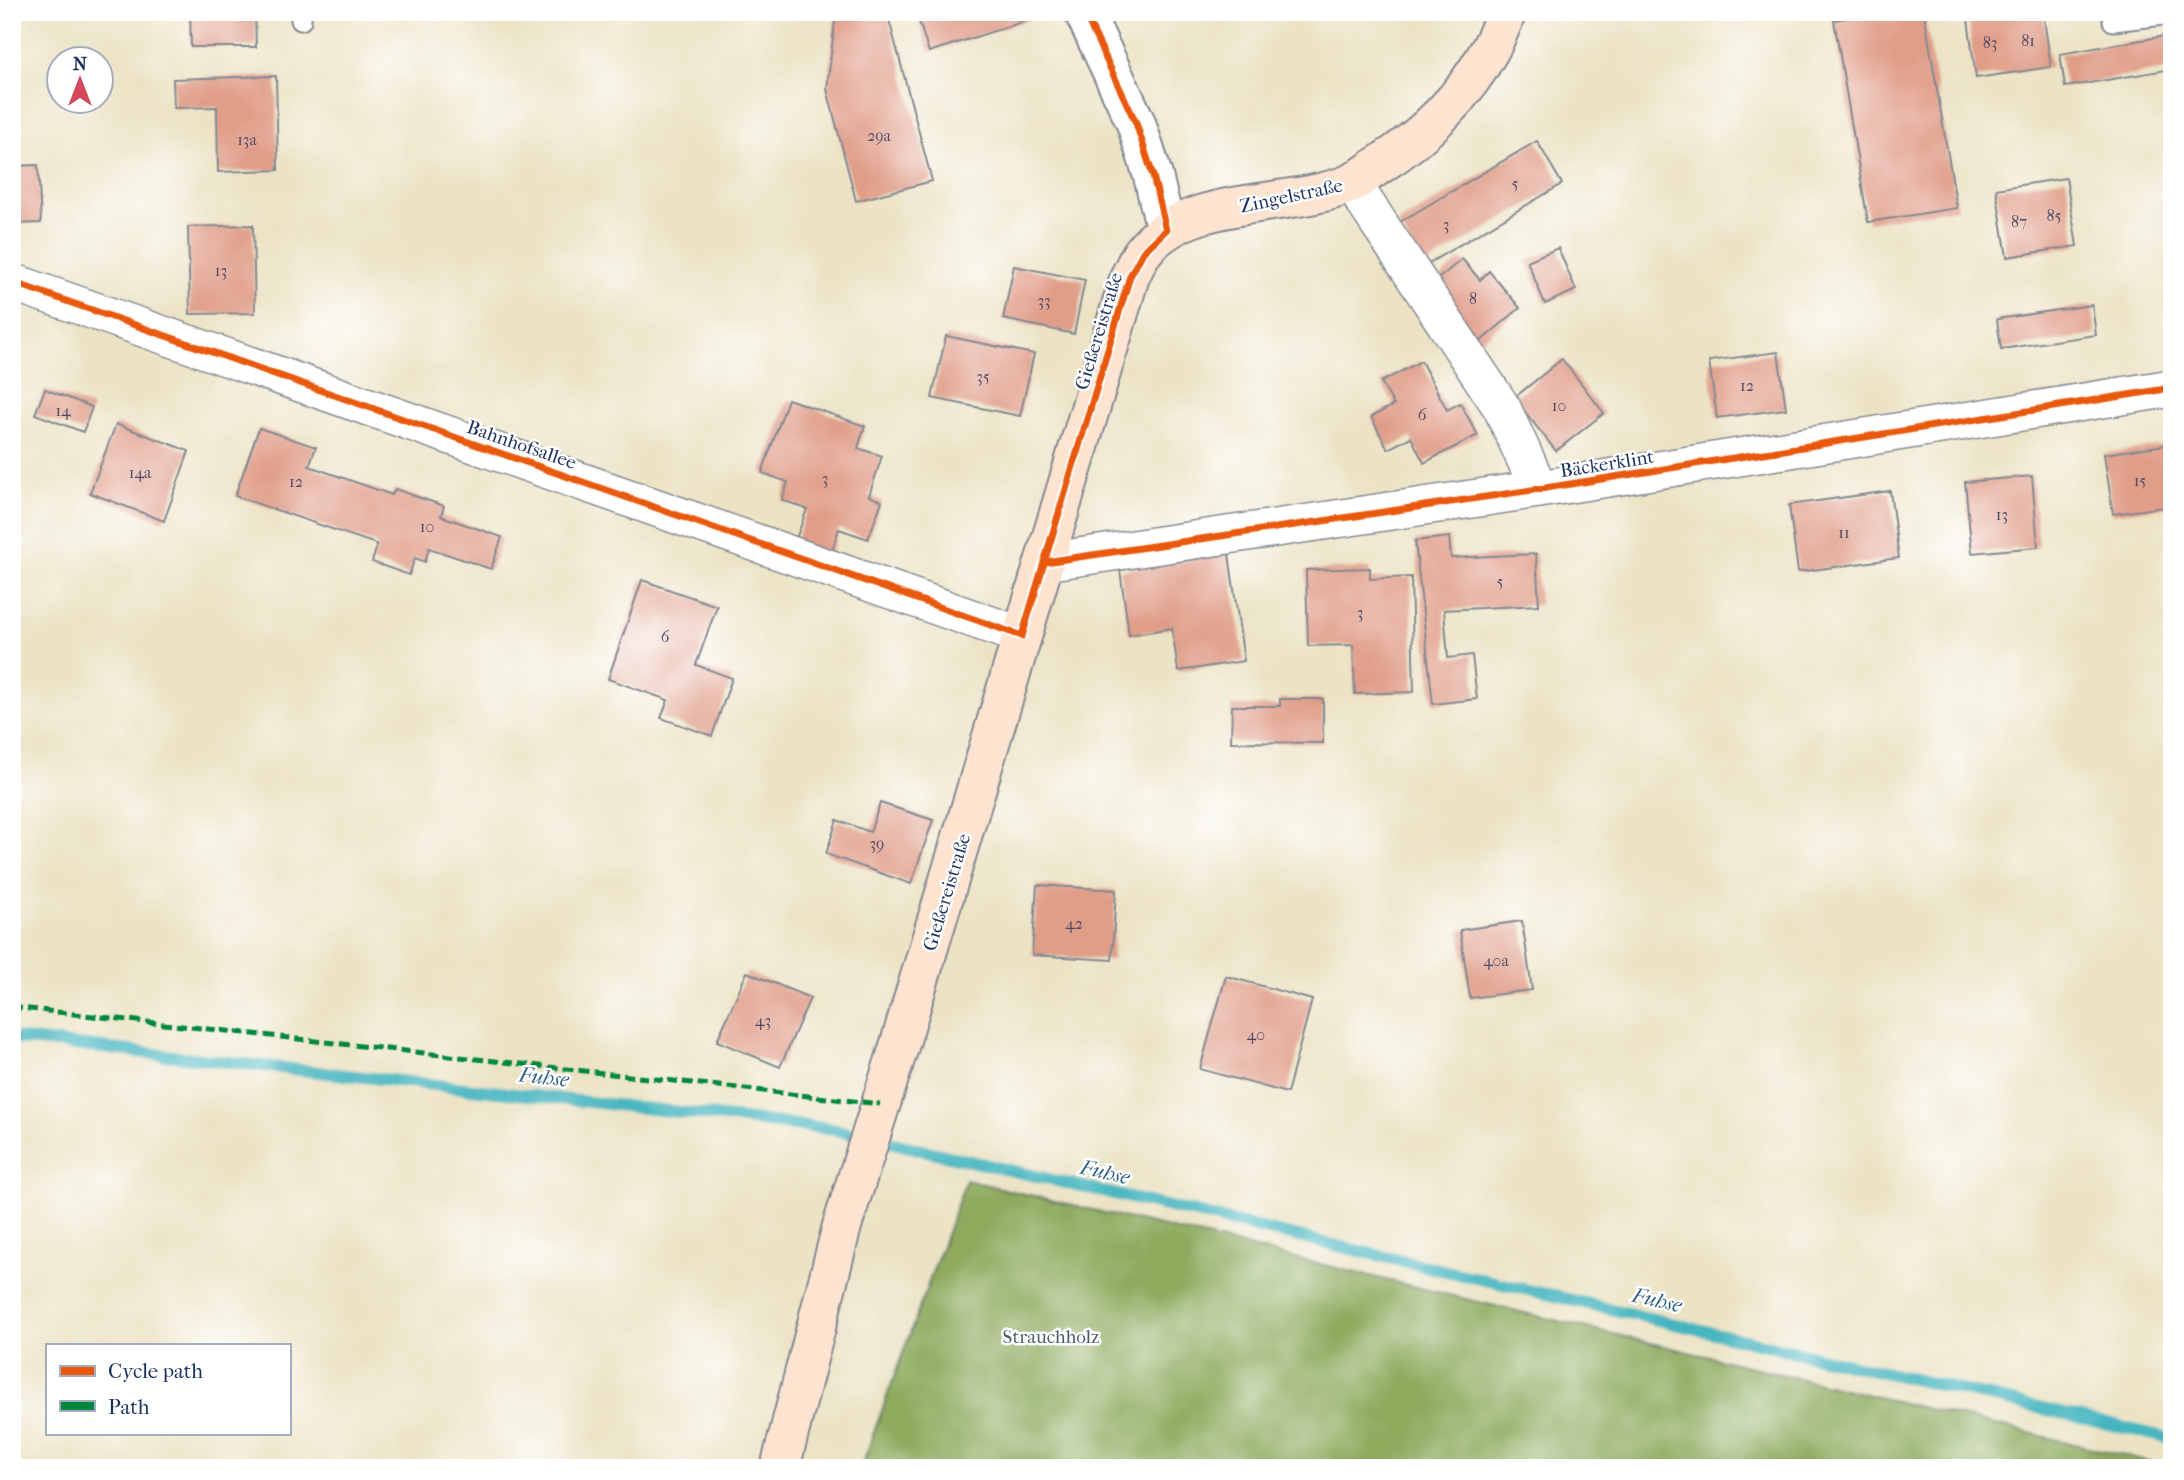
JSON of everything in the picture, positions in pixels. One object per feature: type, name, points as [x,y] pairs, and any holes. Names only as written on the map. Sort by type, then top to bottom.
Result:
[{"type":"main road","name":"Zingelstraße","points":[[1166,230],[1195,216],[1352,183],[1408,147],[1451,105],[1489,52],[1507,12]]},
{"type":"main road","name":"Gießereistraße","points":[[780,1468],[842,1226],[898,1050],[1130,276],[1143,252],[1166,230]]},
{"type":"street","points":[[1084,12],[1136,123],[1166,230]]},
{"type":"street","name":"Bäckerklint","points":[[1352,183],[1502,408],[1539,489]]},
{"type":"street","name":"Bahnhofsallee","points":[[12,282],[1022,636]]},
{"type":"street","name":"Bäckerklint","points":[[1045,562],[1539,489],[2172,388]]},
{"type":"lane","points":[[2113,21],[2172,14]]},
{"type":"green space","name":"Strauchholz","points":[[966,1180],[2172,1467],[2172,1468],[861,1468]]},
{"type":"building","points":[[190,12],[255,12],[256,47],[191,47]]},
{"type":"building","points":[[836,12],[887,12],[932,181],[856,201],[827,89]]},
{"type":"building","points":[[916,12],[1050,12],[1050,13],[929,52]]},
{"type":"building","points":[[1881,12],[1924,12],[1957,208],[1868,222],[1834,20]]},
{"type":"building","points":[[1967,12],[2043,12],[2051,67],[1976,78]]},
{"type":"building","points":[[2171,35],[2172,69],[2065,87],[2060,54]]},
{"type":"building","points":[[276,76],[278,170],[218,172],[217,107],[174,108],[173,79]]},
{"type":"building","points":[[1537,141],[1562,184],[1424,266],[1398,223]]},
{"type":"building","points":[[38,165],[41,223],[12,224],[12,166]]},
{"type":"building","points":[[2066,178],[2077,246],[2007,257],[1996,189]]},
{"type":"building","points":[[253,225],[255,313],[190,314],[188,227]]},
{"type":"building","points":[[1558,248],[1576,290],[1545,304],[1527,261]]},
{"type":"building","points":[[1462,259],[1480,280],[1489,271],[1520,308],[1475,346],[1426,289]]},
{"type":"building","points":[[1014,266],[1085,280],[1074,334],[1003,319]]},
{"type":"building","points":[[2092,305],[2096,335],[2001,349],[1997,319]]},
{"type":"building","points":[[946,336],[1034,354],[1020,416],[932,398]]},
{"type":"building","points":[[1778,352],[1786,409],[1717,418],[1709,361]]},
{"type":"building","points":[[1562,359],[1604,413],[1556,451],[1514,398]]},
{"type":"building","points":[[1421,361],[1447,410],[1460,403],[1478,435],[1424,463],[1411,437],[1388,449],[1371,417],[1394,405],[1381,382]]},
{"type":"building","points":[[45,389],[92,407],[83,432],[35,414]]},
{"type":"building","points":[[788,399],[865,426],[858,448],[882,456],[869,496],[882,501],[868,539],[839,529],[829,560],[793,547],[807,509],[782,500],[788,482],[762,473]]},
{"type":"building","points":[[116,424],[189,451],[164,521],[90,493]]},
{"type":"building","points":[[259,428],[316,447],[309,466],[392,495],[395,489],[444,506],[441,516],[502,537],[491,569],[429,548],[425,562],[415,558],[409,575],[372,562],[376,544],[235,496]]},
{"type":"building","points":[[2172,444],[2172,506],[2113,514],[2104,454]]},
{"type":"building","points":[[2032,476],[2038,547],[1972,553],[1965,482]]},
{"type":"building","points":[[1890,491],[1899,558],[1798,572],[1789,505]]},
{"type":"building","points":[[1449,537],[1451,558],[1536,554],[1539,605],[1444,610],[1448,658],[1472,655],[1477,699],[1433,704],[1415,541]]},
{"type":"building","points":[[1229,554],[1244,661],[1178,671],[1172,628],[1129,635],[1120,570]]},
{"type":"building","points":[[1370,568],[1370,579],[1411,577],[1414,692],[1355,694],[1353,645],[1308,646],[1306,570]]},
{"type":"building","points":[[642,580],[717,606],[696,665],[732,678],[712,736],[661,718],[668,700],[608,679]]},
{"type":"building","points":[[1280,699],[1323,699],[1323,743],[1231,742],[1232,706],[1280,706]]},
{"type":"building","points":[[880,803],[933,820],[911,884],[826,854],[837,820],[870,832]]},
{"type":"building","points":[[1037,885],[1116,890],[1112,960],[1032,955]]},
{"type":"building","points":[[1522,921],[1532,990],[1470,998],[1460,930]]},
{"type":"building","points":[[747,972],[810,998],[780,1067],[717,1041]]},
{"type":"building","points":[[1226,976],[1312,1000],[1287,1093],[1200,1069]]},
{"type":"waterway","name":"Fuhse","points":[[12,1038],[832,1129],[2172,1439]]},
{"type":"marked path","points":[[12,1007],[880,1104]]},
{"type":"cycle path","points":[[12,282],[1022,636],[1130,276],[1143,252],[1166,230],[1136,123],[1084,12]]},
{"type":"cycle path","points":[[1045,562],[1539,489],[2172,388]]}]
